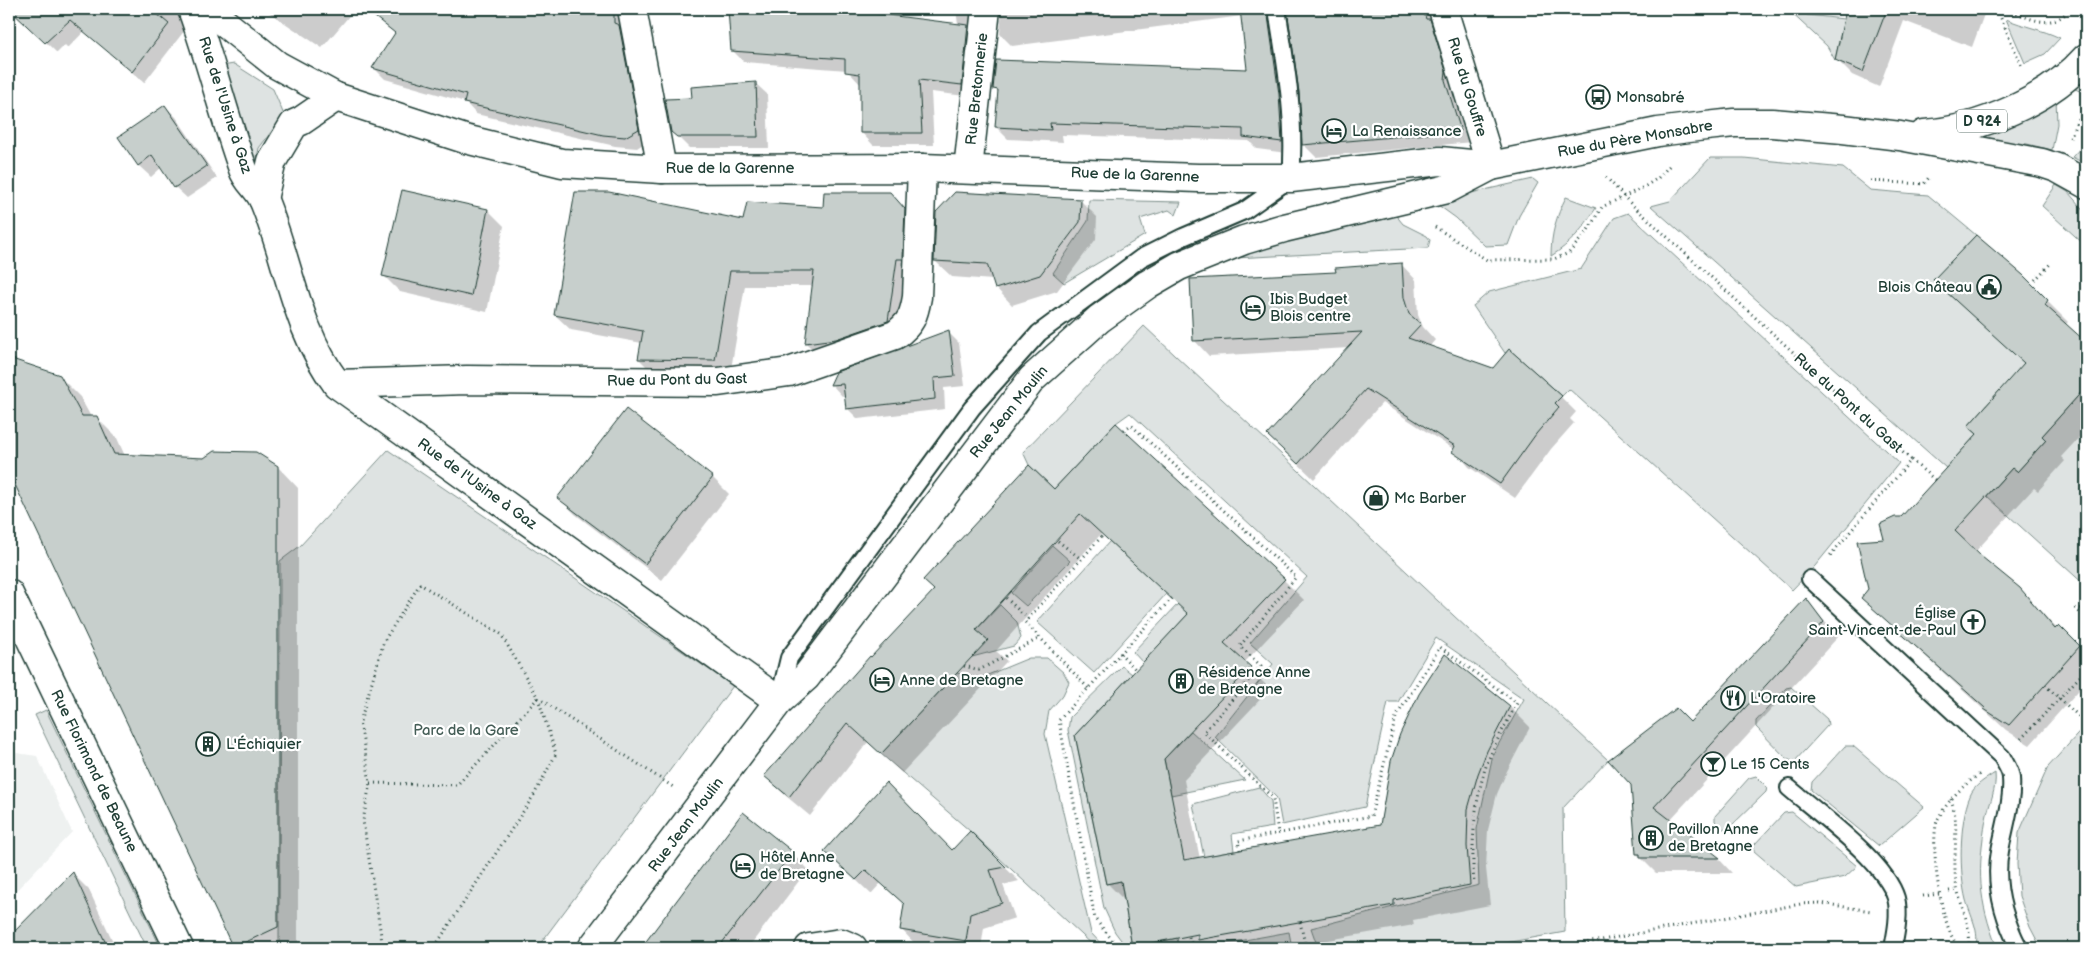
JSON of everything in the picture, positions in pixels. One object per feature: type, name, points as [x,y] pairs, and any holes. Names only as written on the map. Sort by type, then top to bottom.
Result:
[{"type":"street","name":"Rue de l'Usine à Gaz","points":[[192,9],[211,61],[244,171],[263,199],[298,308],[326,370],[337,384],[779,701]]},
{"type":"street","name":"Rue de la Garenne","points":[[207,9],[277,65],[336,97],[464,138],[562,163],[662,169],[922,168],[1198,178],[1291,178]]},
{"type":"street","points":[[632,9],[662,169]]},
{"type":"street","name":"Rue Bretonnerie","points":[[968,169],[986,9]]},
{"type":"street","name":"Rue du Gouffre","points":[[1443,9],[1491,166]]},
{"type":"street","name":"D 924","points":[[1900,136],[1938,133],[1990,119],[2021,106],[2057,83],[2086,58]]},
{"type":"street","name":"Rue de l'Usine à Gaz","points":[[263,199],[272,161],[294,124],[336,97]]},
{"type":"street","name":"Rue du Père Monsabre","points":[[1403,200],[1447,189],[1491,166],[1658,132],[1734,123],[1806,126],[1900,136]]},
{"type":"street","points":[[1900,136],[2042,163],[2057,168],[2086,184]]},
{"type":"street","name":"Rue du Père Monsabre","points":[[1291,178],[1440,161],[1491,166]]},
{"type":"street","name":"Rue du Pont du Gast","points":[[337,384],[467,380],[718,382],[789,372],[895,335],[907,327],[914,315],[917,296],[922,168]]},
{"type":"street","name":"Rue Jean Moulin","points":[[592,948],[779,701],[806,677],[1032,379],[1099,319],[1148,284],[1179,266],[1284,228],[1403,200]]},
{"type":"street","name":"Rue Florimond de Beaune","points":[[9,594],[179,948]]},
{"type":"street","points":[[809,948],[841,943],[853,948]]},
{"type":"lane","points":[[1277,9],[1289,82],[1293,151],[1291,178]]},
{"type":"lane","name":"Rue Jean Moulin","points":[[779,701],[789,658],[972,408],[1039,333],[1140,258],[1244,211],[1291,178]]},
{"type":"lane","points":[[1810,579],[2002,757],[2012,777],[2000,853],[2000,894],[2010,930],[2019,948]]},
{"type":"lane","points":[[1789,788],[1868,857],[1891,886],[1896,900],[1897,923],[1893,948]]},
{"type":"path","points":[[2004,9],[1998,10],[2025,74]]},
{"type":"path","points":[[2014,9],[2015,12],[2026,18],[2051,22],[2064,17],[2070,9]]},
{"type":"path","points":[[2067,145],[2080,114],[2086,113]]},
{"type":"path","name":"Rue du Pont du Gast","points":[[1579,147],[1624,196],[1911,460],[1810,579]]},
{"type":"path","points":[[1870,180],[1924,184],[1932,171]]},
{"type":"path","points":[[1431,224],[1487,260],[1554,260],[1569,253],[1588,230],[1602,207],[1644,187]]},
{"type":"path","points":[[2035,280],[2052,262]]},
{"type":"path","points":[[1124,430],[1131,425],[1296,577],[1240,646],[1261,666],[1204,732],[1273,798],[1278,834]]},
{"type":"path","points":[[1911,460],[1935,480]]},
{"type":"path","points":[[1088,688],[1025,622],[1103,535]]},
{"type":"path","points":[[1058,541],[1081,560]]},
{"type":"path","points":[[383,948],[363,821],[370,784],[360,722],[384,641],[420,584],[501,634],[538,698],[556,754],[534,795],[434,948]]},
{"type":"path","points":[[1006,598],[1028,619]]},
{"type":"path","points":[[1119,948],[1096,919],[1059,720],[1172,598]]},
{"type":"path","points":[[2086,609],[2075,608],[2086,618]]},
{"type":"path","points":[[964,666],[979,670],[1040,638]]},
{"type":"path","points":[[1240,850],[1238,841],[1371,816],[1396,717],[1440,647],[1517,703],[1486,769],[1476,812],[1472,850],[1474,883]]},
{"type":"path","points":[[1120,653],[1136,670]]},
{"type":"path","points":[[2017,744],[2086,670]]},
{"type":"path","points":[[2045,685],[2086,723]]},
{"type":"path","points":[[370,784],[457,785],[538,698]]},
{"type":"path","points":[[538,698],[673,787]]},
{"type":"path","points":[[1961,948],[1956,943],[1944,910],[1935,861],[1934,837],[1937,820],[1951,799],[1968,782],[1986,770]]},
{"type":"path","points":[[1951,799],[1956,812],[1954,847],[1957,890],[1971,937],[1967,948]]},
{"type":"path","points":[[2086,834],[2086,858]]},
{"type":"path","points":[[1949,892],[1957,890]]},
{"type":"path","points":[[1558,948],[1791,906],[1820,903],[1878,912],[1897,923]]},
{"type":"path","points":[[1300,922],[1306,948]]},
{"type":"path","points":[[1189,936],[1193,948]]},
{"type":"shaded area","points":[[9,752],[37,756],[72,832],[9,898]]},
{"type":"green space","points":[[1787,9],[1800,9],[1807,15],[1844,19],[1835,60],[1827,46]]},
{"type":"green space","points":[[2006,19],[2060,38],[2045,54],[2025,63]]},
{"type":"green space","points":[[234,64],[273,89],[284,115],[259,148],[255,168],[222,66]]},
{"type":"green space","points":[[2086,71],[2086,94],[2071,87]]},
{"type":"green space","points":[[2056,97],[2057,124],[2052,150],[2027,144],[1964,138]]},
{"type":"green space","points":[[2086,142],[2086,164],[2072,157]]},
{"type":"green space","points":[[1710,158],[1744,158],[1843,168],[1870,190],[1928,195],[1976,235],[1934,281],[2035,370],[2000,390],[1968,426],[1977,434],[1946,468],[1651,206],[1670,201]]},
{"type":"green space","points":[[1533,179],[1538,183],[1519,216],[1508,245],[1485,246],[1456,218],[1438,205],[1440,200]]},
{"type":"green space","points":[[2056,185],[2068,192],[2086,213],[2086,246],[2042,206]]},
{"type":"green space","points":[[1566,197],[1596,208],[1576,235],[1551,256],[1555,226]]},
{"type":"green space","points":[[1089,200],[1181,202],[1176,215],[1169,210],[1140,219],[1145,235],[1064,283],[1053,273],[1088,221]]},
{"type":"green space","points":[[1628,213],[1899,463],[1815,566],[1792,590],[1569,389],[1562,396],[1511,351],[1505,353],[1473,306],[1489,292],[1581,269],[1614,218]]},
{"type":"green space","points":[[1395,214],[1403,224],[1427,236],[1430,240],[1428,248],[1216,259]]},
{"type":"green space","points":[[1144,326],[1608,760],[1563,808],[1565,932],[1478,948],[1318,948],[1311,928],[1479,885],[1477,829],[1493,754],[1524,699],[1436,638],[1398,702],[1388,702],[1365,807],[1282,825],[1277,798],[1215,737],[1273,664],[1250,643],[1307,577],[1130,413],[1116,423],[1054,489],[1029,465],[1023,452]]},
{"type":"green space","points":[[2086,387],[2086,586],[1987,496],[2012,468],[2017,472],[2046,440],[2042,436]]},
{"type":"green space","name":"Parc de la Gare","points":[[388,450],[733,686],[537,948],[279,948],[280,561],[300,546]]},
{"type":"green space","points":[[1110,541],[1167,593],[1094,673],[1037,622]]},
{"type":"green space","points":[[1053,546],[1070,561],[1026,606],[1011,593]]},
{"type":"green space","points":[[1178,604],[1189,613],[1143,663],[1133,652]]},
{"type":"green space","points":[[1000,605],[1017,622],[1021,638],[1014,646],[972,657],[976,630]]},
{"type":"green space","points":[[1029,658],[1047,658],[1064,673],[1069,682],[1063,695],[1049,711],[1045,734],[1091,933],[1105,948],[1096,948],[970,831],[881,754],[957,673],[978,679]]},
{"type":"green space","points":[[1122,666],[1132,674],[1075,735],[1106,884],[1121,881],[1132,947],[1177,938],[1179,948],[1127,948],[1115,932],[1104,908],[1068,730],[1070,717]]},
{"type":"green space","points":[[1791,687],[1827,719],[1828,725],[1794,762],[1787,759],[1756,727],[1756,721],[1786,688]]},
{"type":"green space","points":[[46,710],[161,948],[147,948],[35,715]]},
{"type":"green space","points":[[2086,725],[2086,948],[2041,948],[2030,927],[2019,896],[2017,864],[2019,833],[2048,767]]},
{"type":"green space","points":[[1191,731],[1245,780],[1171,795],[1164,759]]},
{"type":"green space","points":[[1845,746],[1853,746],[1924,807],[1879,846],[1811,790],[1812,782]]},
{"type":"green space","points":[[1995,773],[1994,790],[1987,813],[1983,837],[1981,885],[1986,914],[1997,948],[1975,948],[1976,930],[1966,900],[1962,876],[1962,833],[1966,807],[1972,792]]},
{"type":"green space","points":[[1756,776],[1767,787],[1766,792],[1729,828],[1723,829],[1715,821],[1715,816],[1749,778]]},
{"type":"green space","points":[[1259,787],[1271,801],[1273,827],[1232,834],[1234,851],[1204,857],[1193,804]]},
{"type":"green space","points":[[1792,812],[1857,866],[1845,877],[1796,887],[1754,851],[1754,845],[1784,813]]},
{"type":"green space","points":[[1289,932],[1292,948],[1206,947]]},
{"type":"building","points":[[9,9],[151,9],[169,24],[132,72],[70,20],[45,43]]},
{"type":"building","points":[[365,9],[614,9],[614,23],[619,25],[639,129],[625,137],[603,135],[464,103],[466,95],[372,68],[395,33]]},
{"type":"building","points":[[728,9],[839,9],[968,25],[962,85],[919,80],[922,133],[860,133],[860,74],[845,72],[845,59],[731,51]]},
{"type":"building","points":[[1240,9],[1267,9],[1279,94],[1282,142],[1243,137],[1243,129],[1050,123],[1051,130],[995,127],[998,90],[993,89],[996,60],[1247,69]]},
{"type":"building","points":[[1287,9],[1423,9],[1426,19],[1430,19],[1446,71],[1445,80],[1461,131],[1302,145],[1299,92]]},
{"type":"building","points":[[1846,9],[1887,9],[1863,72],[1835,60]]},
{"type":"building","points":[[756,82],[758,137],[677,137],[671,132],[665,99],[692,98],[691,87]]},
{"type":"building","points":[[165,105],[207,166],[174,188],[152,155],[138,166],[118,137]]},
{"type":"building","points":[[402,190],[488,209],[471,296],[382,276]]},
{"type":"building","points":[[575,192],[609,192],[743,220],[747,202],[823,207],[824,192],[890,192],[905,209],[903,259],[897,259],[888,321],[836,339],[805,343],[814,271],[730,271],[715,360],[638,359],[643,331],[554,315]]},
{"type":"building","points":[[955,192],[1081,199],[1080,222],[1040,275],[995,289],[987,264],[934,261],[936,212]]},
{"type":"building","points":[[1976,235],[2023,275],[2048,300],[2045,305],[2086,342],[2086,387],[2042,436],[2046,440],[2017,472],[2012,468],[1955,531],[1982,557],[2020,588],[2055,629],[2059,625],[2080,646],[2009,725],[1984,709],[1861,598],[1868,589],[1857,541],[1884,539],[1880,524],[1895,517],[1901,517],[1977,434],[1968,426],[2024,363],[1933,280]]},
{"type":"building","points":[[1402,263],[1404,298],[1409,314],[1421,324],[1408,338],[1493,368],[1509,349],[1562,396],[1555,403],[1559,407],[1536,434],[1500,484],[1452,452],[1455,446],[1366,389],[1298,464],[1267,435],[1362,332],[1193,341],[1190,279],[1336,272],[1335,268]]},
{"type":"building","points":[[949,330],[955,376],[934,378],[935,399],[846,409],[843,384],[830,385],[836,372]]},
{"type":"building","name":"L'Échiquier","points":[[9,358],[60,375],[82,416],[97,416],[114,454],[204,458],[214,451],[256,452],[278,466],[278,927],[233,948],[9,472]]},
{"type":"building","points":[[626,409],[713,477],[645,564],[557,498]]},
{"type":"building","name":"Résidence Anne de Bretagne","points":[[1116,423],[1285,579],[1224,643],[1251,667],[1164,759],[1184,860],[1380,825],[1391,761],[1400,734],[1419,694],[1445,654],[1510,706],[1487,751],[1468,809],[1467,846],[1470,885],[1394,900],[1394,905],[1198,940],[1198,934],[1132,947],[1121,881],[1106,884],[1075,735],[1188,614],[1080,514],[976,630],[988,640],[881,754],[847,723],[789,797],[764,776],[870,656],[934,590],[923,580],[1029,465],[1054,489]]},
{"type":"building","name":"L'Oratoire","points":[[1806,598],[1824,622],[1654,807],[1720,858],[1640,858],[1640,854],[1636,854],[1631,785],[1608,760],[1676,708],[1690,722]]},
{"type":"building","points":[[886,782],[952,850],[970,831],[1006,867],[990,870],[1002,903],[970,914],[966,941],[900,930],[904,904],[866,870],[856,880],[824,851]]},
{"type":"building","name":"Hôtel Anne de Bretagne","points":[[743,812],[793,852],[718,948],[641,948]]},
{"type":"building","points":[[73,872],[108,948],[9,948],[9,937]]},
{"type":"place","name":"Monsabré","points":[[1598,97]]},
{"type":"place","name":"La Renaissance","points":[[1334,131]]},
{"type":"place","name":"Blois Château","points":[[1989,287]]},
{"type":"place","name":"Ibis Budget Blois centre","points":[[1253,308]]},
{"type":"place","name":"Mc Barber","points":[[1376,498]]},
{"type":"place","name":"Église Saint-Vincent-de-Paul","points":[[1973,622]]},
{"type":"place","name":"Anne de Bretagne","points":[[882,680]]},
{"type":"place","name":"Résidence Anne de Bretagne","points":[[1181,681]]},
{"type":"place","name":"L'Oratoire","points":[[1733,698]]},
{"type":"place","name":"L'Échiquier","points":[[208,744]]},
{"type":"place","name":"Le 15 Cents","points":[[1713,764]]},
{"type":"place","name":"Pavillon Anne de Bretagne","points":[[1651,838]]},
{"type":"place","name":"Hôtel Anne de Bretagne","points":[[743,866]]}]
